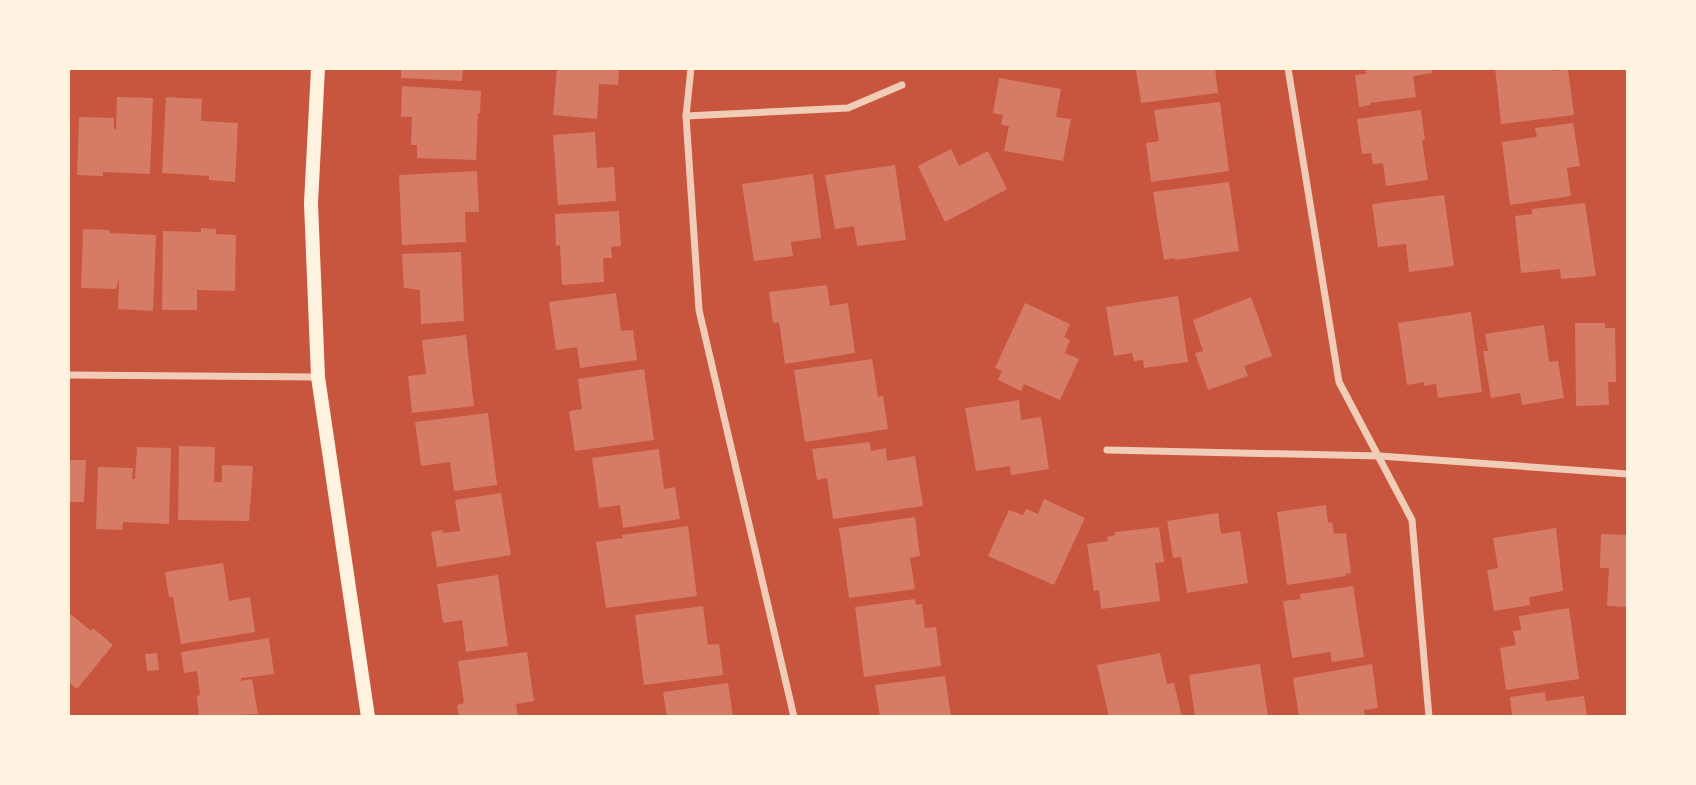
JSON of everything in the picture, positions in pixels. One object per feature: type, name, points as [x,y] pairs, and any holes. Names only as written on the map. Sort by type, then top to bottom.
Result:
[{"type":"main road","points":[[318,68],[311,203],[318,377],[368,717]]},
{"type":"street","points":[[691,68],[686,116],[699,310],[794,717]]},
{"type":"street","points":[[1287,68],[1339,382],[1412,520],[1429,717]]},
{"type":"street","points":[[686,116],[848,108],[902,85]]},
{"type":"street","points":[[68,375],[318,377]]},
{"type":"street","points":[[1107,450],[1380,456],[1628,474]]},
{"type":"building","points":[[401,68],[463,68],[462,81],[401,78]]},
{"type":"building","points":[[557,68],[619,68],[618,85],[599,84],[597,119],[553,115]]},
{"type":"building","points":[[1215,68],[1218,93],[1141,103],[1136,70]]},
{"type":"building","points":[[1365,68],[1431,68],[1432,73],[1413,76],[1416,97],[1359,107],[1355,75],[1366,74]]},
{"type":"building","points":[[1495,68],[1552,68],[1553,71],[1568,69],[1574,115],[1501,124]]},
{"type":"building","points":[[999,78],[1061,89],[1056,117],[1071,119],[1063,161],[1004,151],[1009,126],[1001,125],[1003,115],[993,113]]},
{"type":"building","points":[[402,86],[481,91],[476,160],[417,158],[417,145],[411,145],[412,117],[401,117]]},
{"type":"building","points":[[117,97],[153,98],[150,174],[103,172],[103,176],[77,175],[79,117],[114,118],[116,129]]},
{"type":"building","points":[[166,97],[202,99],[201,121],[238,123],[235,182],[209,180],[209,176],[162,173]]},
{"type":"building","points":[[1220,102],[1229,171],[1151,182],[1146,143],[1159,141],[1154,110]]},
{"type":"building","points":[[1421,110],[1428,180],[1386,186],[1383,163],[1373,164],[1371,153],[1362,154],[1357,119]]},
{"type":"building","points":[[1573,123],[1580,166],[1567,168],[1571,196],[1510,205],[1502,142],[1537,137],[1535,128]]},
{"type":"building","points":[[595,132],[597,168],[614,167],[616,201],[558,205],[553,135]]},
{"type":"building","points":[[951,149],[959,166],[988,151],[1007,189],[945,222],[918,166]]},
{"type":"building","points":[[895,165],[906,240],[857,246],[854,226],[835,229],[825,175]]},
{"type":"building","points":[[477,171],[479,212],[465,212],[466,242],[402,245],[399,175]]},
{"type":"building","points":[[813,174],[821,238],[791,242],[793,256],[754,261],[742,184]]},
{"type":"building","points":[[1229,182],[1239,251],[1164,260],[1153,192]]},
{"type":"building","points":[[1444,195],[1454,266],[1409,272],[1406,244],[1378,247],[1372,204]]},
{"type":"building","points":[[1585,203],[1596,276],[1561,279],[1560,269],[1521,273],[1515,216],[1532,214],[1532,209]]},
{"type":"building","points":[[619,211],[621,246],[611,247],[612,258],[603,258],[604,282],[562,285],[560,245],[556,246],[555,214]]},
{"type":"building","points":[[201,228],[216,229],[216,234],[236,235],[235,291],[197,290],[197,310],[162,310],[163,231],[201,232]]},
{"type":"building","points":[[83,229],[156,235],[153,311],[118,309],[119,278],[116,289],[81,288]]},
{"type":"building","points":[[461,252],[464,321],[421,324],[420,290],[404,288],[402,254]]},
{"type":"building","points":[[827,285],[830,306],[848,303],[855,353],[785,364],[779,322],[773,323],[769,292]]},
{"type":"building","points":[[616,293],[621,331],[633,330],[637,360],[580,368],[577,347],[556,350],[549,302]]},
{"type":"building","points":[[1178,296],[1188,362],[1144,368],[1143,360],[1134,361],[1132,353],[1114,356],[1106,307]]},
{"type":"building","points":[[1251,297],[1272,356],[1244,366],[1248,376],[1208,390],[1195,353],[1203,351],[1193,320]]},
{"type":"building","points":[[1025,303],[1070,324],[1064,337],[1070,340],[1065,353],[1079,359],[1060,400],[1024,384],[1021,391],[998,380],[1002,371],[995,368]]},
{"type":"building","points":[[1471,312],[1482,392],[1438,398],[1436,384],[1424,386],[1424,382],[1407,385],[1398,323]]},
{"type":"building","points":[[1575,323],[1605,323],[1605,328],[1615,328],[1616,382],[1608,382],[1609,405],[1576,406]]},
{"type":"building","points":[[1544,325],[1549,362],[1558,361],[1564,398],[1522,405],[1520,393],[1491,398],[1483,351],[1488,351],[1485,334]]},
{"type":"building","points":[[466,335],[474,406],[412,413],[408,376],[426,374],[422,340]]},
{"type":"building","points":[[872,359],[878,397],[883,396],[888,429],[805,442],[794,370]]},
{"type":"building","points":[[644,369],[654,440],[575,451],[569,411],[582,409],[578,379]]},
{"type":"building","points":[[1019,400],[1021,420],[1041,417],[1049,469],[1011,475],[1010,466],[976,471],[965,408]]},
{"type":"building","points":[[488,413],[497,485],[454,491],[450,462],[421,466],[415,422]]},
{"type":"building","points":[[870,442],[871,451],[886,448],[887,461],[915,456],[923,506],[833,519],[827,478],[817,480],[812,449]]},
{"type":"building","points":[[179,446],[215,447],[214,482],[222,482],[222,465],[253,466],[249,521],[178,520]]},
{"type":"building","points":[[137,447],[171,448],[169,524],[123,522],[122,530],[96,529],[98,467],[133,468],[132,479],[135,479]]},
{"type":"building","points":[[659,449],[664,489],[675,487],[680,519],[623,528],[620,505],[599,508],[592,458]]},
{"type":"building","points":[[68,460],[86,460],[84,502],[68,502]]},
{"type":"building","points":[[501,493],[511,555],[437,567],[431,532],[460,531],[455,500]]},
{"type":"building","points":[[1044,499],[1085,518],[1054,585],[988,556],[1009,510],[1023,515],[1026,509],[1038,514]]},
{"type":"building","points":[[1326,505],[1328,523],[1332,522],[1334,534],[1346,533],[1351,573],[1287,585],[1277,512]]},
{"type":"building","points":[[1218,513],[1221,534],[1240,531],[1248,583],[1187,593],[1181,557],[1173,558],[1167,521]]},
{"type":"building","points":[[915,517],[920,556],[910,558],[915,589],[849,598],[839,528]]},
{"type":"building","points":[[688,526],[697,596],[606,608],[596,542],[623,538],[622,535]]},
{"type":"building","points":[[1159,527],[1164,562],[1155,563],[1160,601],[1101,609],[1099,590],[1094,591],[1087,544],[1108,541],[1107,537],[1115,535],[1115,532]]},
{"type":"building","points":[[1556,528],[1563,591],[1529,597],[1530,605],[1494,611],[1487,570],[1498,568],[1493,538]]},
{"type":"building","points":[[1601,534],[1628,535],[1628,607],[1607,606],[1609,568],[1600,568]]},
{"type":"building","points":[[223,563],[229,601],[250,597],[255,632],[181,644],[173,597],[169,597],[165,572]]},
{"type":"building","points":[[498,575],[508,646],[466,652],[462,620],[443,623],[437,584]]},
{"type":"building","points":[[1353,586],[1364,657],[1332,662],[1330,652],[1292,658],[1283,601],[1301,599],[1300,594]]},
{"type":"building","points":[[915,599],[916,605],[922,604],[925,628],[936,627],[941,666],[864,677],[855,607]]},
{"type":"building","points":[[703,606],[708,645],[719,644],[723,675],[644,685],[635,615]]},
{"type":"building","points":[[1569,608],[1579,679],[1506,690],[1500,648],[1516,645],[1513,631],[1521,630],[1519,616]]},
{"type":"building","points":[[68,612],[113,645],[77,689],[68,682]]},
{"type":"building","points":[[269,638],[274,674],[241,678],[241,681],[252,679],[258,714],[199,717],[197,671],[184,673],[181,652]]},
{"type":"building","points":[[527,652],[534,701],[516,704],[518,717],[459,717],[457,705],[464,703],[458,661]]},
{"type":"building","points":[[157,653],[159,670],[147,671],[145,654]]},
{"type":"building","points":[[1160,653],[1167,684],[1174,683],[1182,717],[1109,717],[1097,665]]},
{"type":"building","points":[[1260,664],[1268,717],[1195,717],[1189,675]]},
{"type":"building","points":[[1372,664],[1378,708],[1364,710],[1365,717],[1299,717],[1293,678]]},
{"type":"building","points":[[945,676],[951,717],[880,717],[875,685]]},
{"type":"building","points":[[728,683],[733,717],[667,717],[663,692]]},
{"type":"building","points":[[1545,692],[1546,701],[1584,696],[1587,717],[1512,717],[1510,697]]}]
